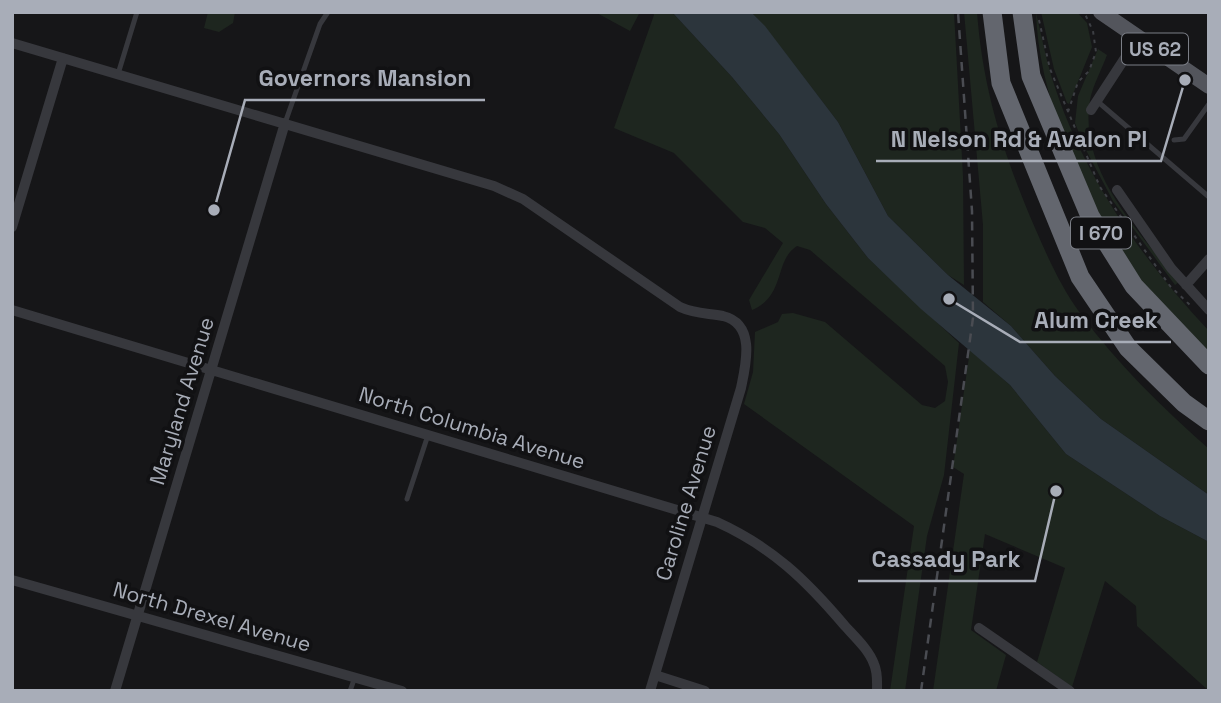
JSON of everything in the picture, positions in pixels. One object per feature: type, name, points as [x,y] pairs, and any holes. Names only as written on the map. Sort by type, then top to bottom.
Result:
[{"type":"highway","name":"I 670","points":[[992,12],[1000,83],[1080,277],[1128,348],[1184,403],[1209,421]]},
{"type":"highway","name":"I 670","points":[[1022,12],[1031,76],[1090,216],[1134,286],[1209,365]]},
{"type":"highway","points":[[1139,359],[1182,411],[1209,437]]},
{"type":"main road","name":"US 62","points":[[1101,12],[1209,86]]},
{"type":"street","points":[[1094,106],[1138,38]]},
{"type":"street","points":[[12,43],[285,123]]},
{"type":"street","points":[[12,227],[63,58]]},
{"type":"street","name":"Caroline Avenue","points":[[285,123],[512,193],[680,307],[703,315],[724,316],[739,326],[747,344],[741,387],[650,691]]},
{"type":"street","name":"Maryland Avenue","points":[[115,691],[285,123]]},
{"type":"street","points":[[1117,190],[1171,268],[1209,310]]},
{"type":"street","points":[[1186,285],[1209,259]]},
{"type":"street","name":"North Columbia Avenue","points":[[12,310],[702,517],[736,531],[761,545],[812,588],[874,663],[877,691]]},
{"type":"street","name":"North Drexel Avenue","points":[[12,580],[401,691]]},
{"type":"street","points":[[979,628],[1070,691]]},
{"type":"street","points":[[654,676],[705,691]]},
{"type":"lane","points":[[118,74],[137,12]]},
{"type":"lane","points":[[285,123],[320,24],[328,12]]},
{"type":"lane","points":[[1174,140],[1184,139],[1209,104]]},
{"type":"lane","points":[[1094,106],[1209,197]]},
{"type":"lane","points":[[407,499],[428,435]]},
{"type":"lane","points":[[350,691],[355,677]]},
{"type":"path","points":[[1037,12],[1050,69],[1068,113],[1078,82],[1089,71],[1096,52],[1093,31],[1084,12]]},
{"type":"shaded area","points":[[208,12],[235,12],[233,23],[219,32],[204,28]]},
{"type":"shaded area","points":[[595,12],[640,12],[630,31]]},
{"type":"shaded area","points":[[653,12],[672,12],[732,77],[779,134],[826,204],[868,258],[959,343],[944,475],[927,536],[905,691],[890,691],[914,526],[744,404],[753,372],[755,332],[778,322],[782,314],[793,313],[825,322],[922,405],[935,408],[945,401],[948,382],[945,366],[810,250],[797,246],[785,260],[770,296],[752,310],[749,300],[783,243],[765,228],[743,222],[674,153],[614,128]]},
{"type":"shaded area","points":[[672,12],[751,12],[765,26],[838,122],[888,216],[948,275],[1011,326],[1055,376],[1101,419],[1209,495],[1209,542],[1160,516],[1066,454],[1010,385],[921,309],[868,258],[826,204],[779,134],[732,77]]},
{"type":"shaded area","points":[[751,12],[954,12],[963,176],[964,285],[948,275],[888,216],[838,122]]},
{"type":"shaded area","points":[[964,12],[977,12],[984,69],[997,123],[1024,201],[1055,272],[1073,303],[1109,350],[1157,401],[1209,449],[1209,495],[1101,419],[1055,376],[1011,326],[983,302],[983,225]]},
{"type":"shaded area","points":[[1041,12],[1077,12],[1087,23],[1092,47],[1069,104],[1054,69]]},
{"type":"shaded area","points":[[1036,13],[1051,75],[1079,146],[1096,180],[1159,274],[1209,331],[1209,355],[1156,301],[1112,238],[1092,202],[1059,127],[1040,50]]},
{"type":"shaded area","points":[[1098,49],[1107,55],[1090,100],[1089,126],[1093,151],[1115,198],[1179,282],[1175,285],[1113,201],[1075,123],[1078,96]]},
{"type":"shaded area","points":[[970,350],[1010,385],[1066,454],[1160,516],[1209,542],[1209,691],[1137,626],[1136,606],[1105,581],[1072,687],[1037,662],[1065,568],[985,534],[971,630],[1006,655],[996,691],[933,691],[964,474],[953,467]]},
{"type":"railway","points":[[921,691],[973,318],[972,211],[958,12]]},
{"type":"place","name":"N Nelson Rd & Avalon Pl","points":[[1185,80]]},
{"type":"place","name":"Governors Mansion","points":[[214,210]]},
{"type":"place","name":"Alum Creek","points":[[949,299]]},
{"type":"place","name":"Cassady Park","points":[[1056,491]]}]
